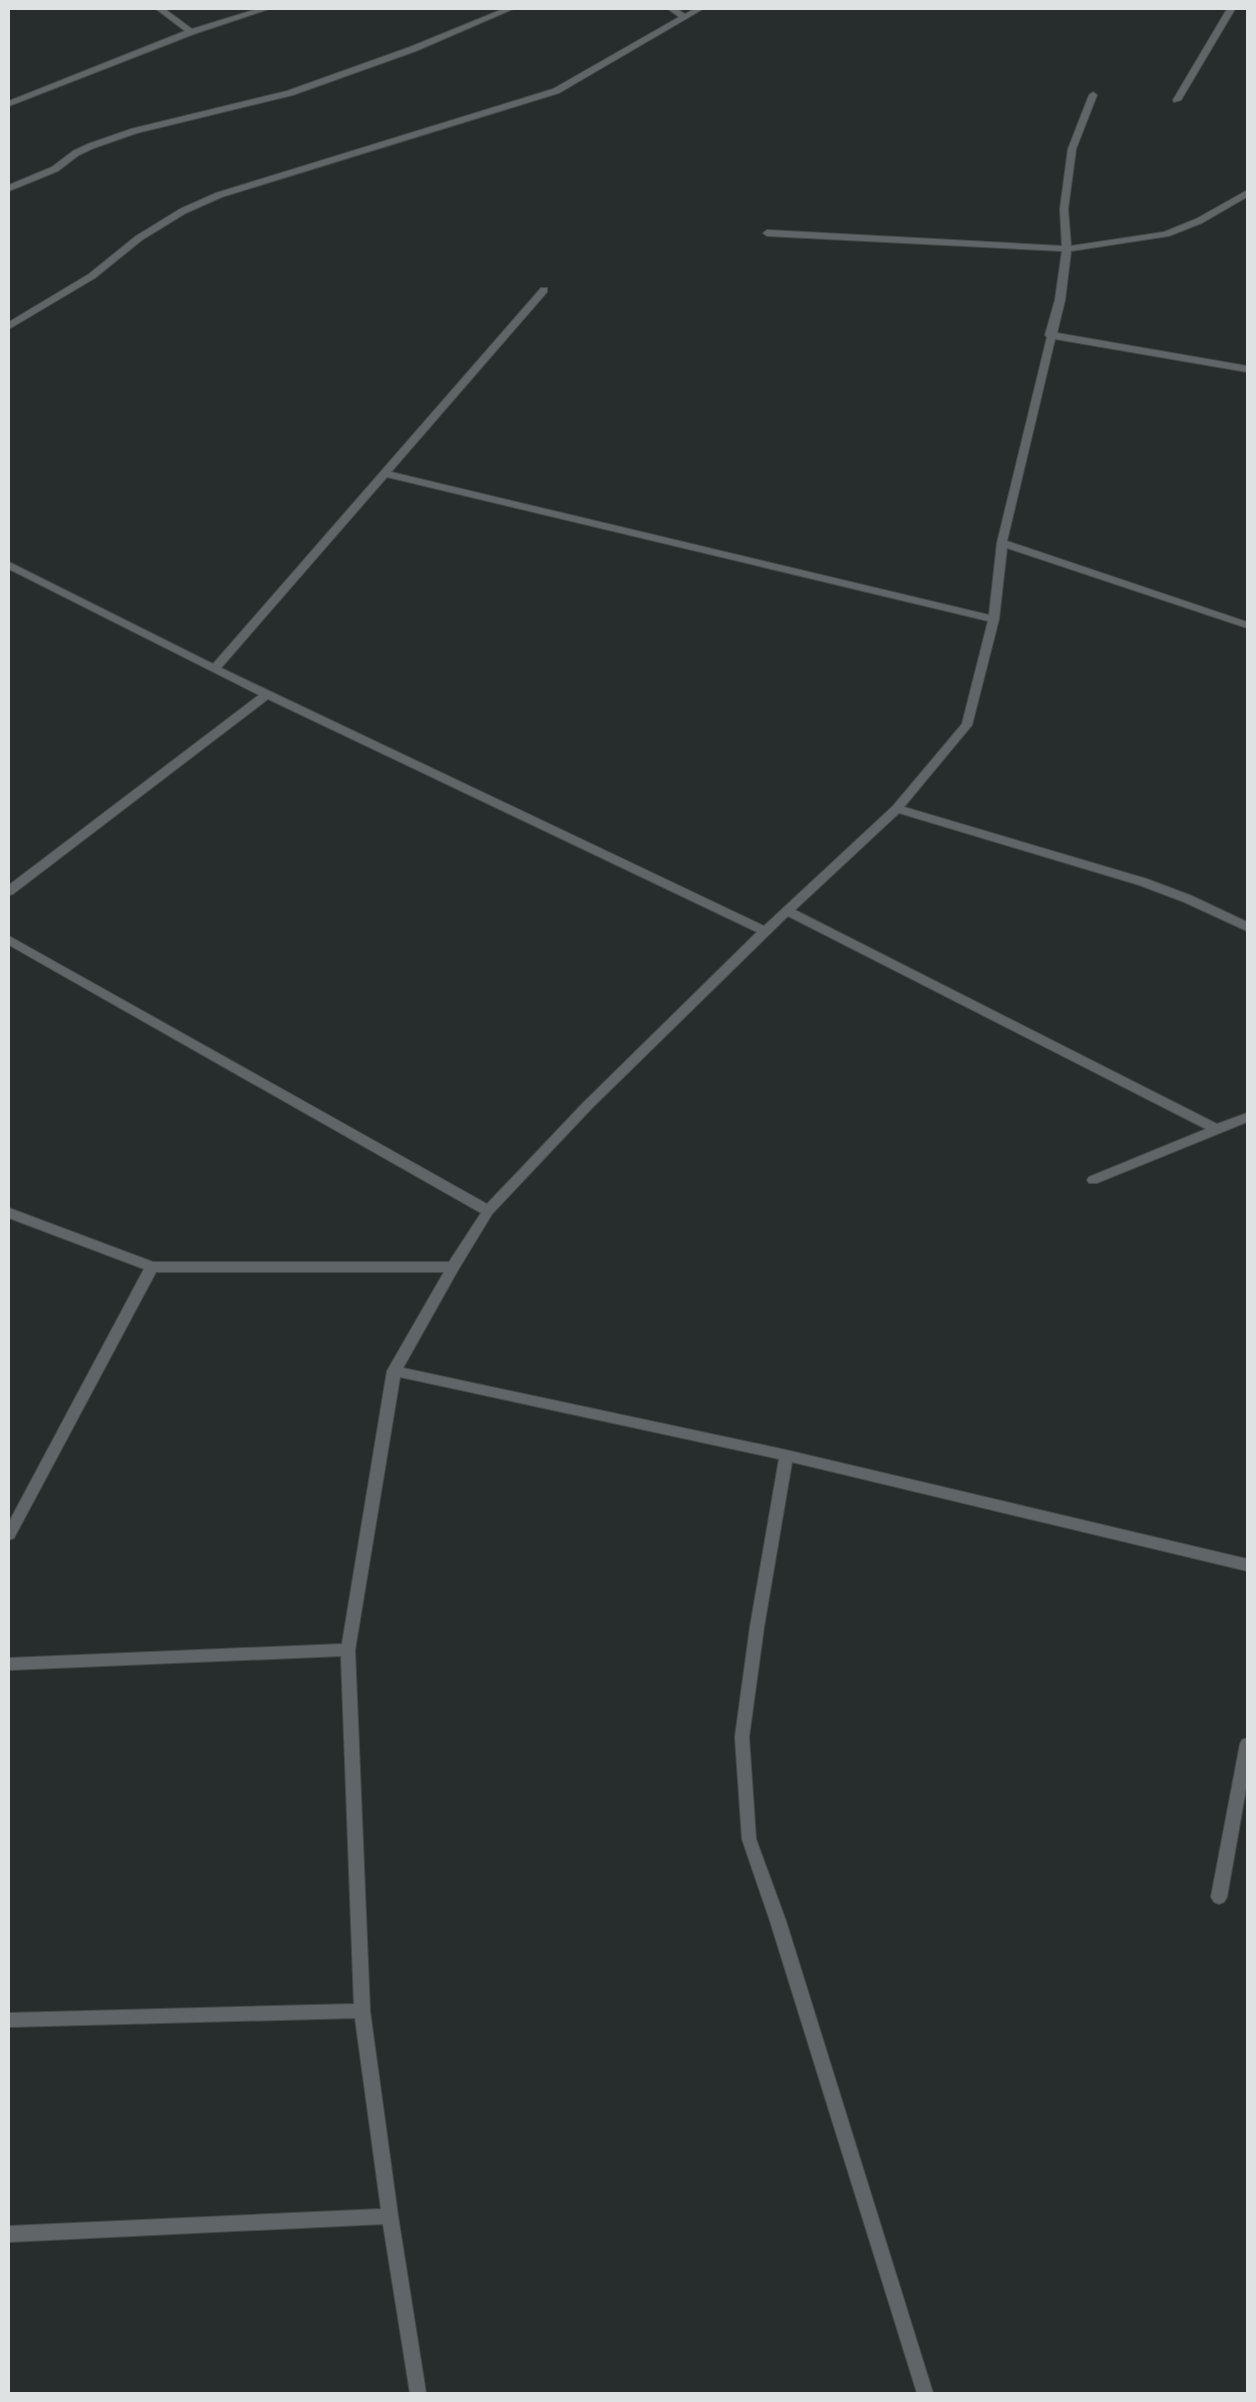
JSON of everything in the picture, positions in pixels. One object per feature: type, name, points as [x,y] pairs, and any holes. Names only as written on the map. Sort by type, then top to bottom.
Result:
[{"type":"street","points":[[160,9],[191,32]]},
{"type":"street","points":[[9,104],[191,32],[265,9]]},
{"type":"street","points":[[9,188],[55,169],[76,152],[92,146],[134,131],[290,93],[413,49],[509,9]]},
{"type":"street","points":[[672,9],[685,17]]},
{"type":"street","points":[[9,326],[92,276],[139,238],[182,211],[219,195],[556,92],[699,9]]},
{"type":"street","points":[[1177,100],[1231,9]]},
{"type":"street","points":[[418,2393],[390,2216],[362,2011],[348,1650],[394,1372],[453,1267],[488,1211],[587,1106],[765,931],[897,810],[967,725],[994,618],[1002,542],[1050,334],[1060,300],[1067,249],[1064,209],[1072,149],[1093,95]]},
{"type":"street","points":[[767,233],[1067,249],[1166,234],[1199,221],[1247,194]]},
{"type":"street","points":[[214,669],[544,290]]},
{"type":"street","points":[[1050,334],[1247,369]]},
{"type":"street","points":[[383,473],[994,618]]},
{"type":"street","points":[[1002,542],[1247,625]]},
{"type":"street","points":[[9,565],[214,669],[268,693],[765,931]]},
{"type":"street","points":[[9,891],[268,693]]},
{"type":"street","points":[[897,810],[1143,882],[1188,899],[1247,927]]},
{"type":"street","points":[[788,911],[1216,1129]]},
{"type":"street","points":[[9,940],[488,1211]]},
{"type":"street","points":[[1093,1180],[1247,1118]]},
{"type":"street","points":[[9,1213],[152,1267],[453,1267]]},
{"type":"street","points":[[9,1534],[152,1267]]},
{"type":"street","points":[[394,1372],[786,1454],[1247,1565]]},
{"type":"street","points":[[786,1454],[757,1627],[742,1737],[749,1840],[778,1921],[925,2393]]},
{"type":"street","points":[[9,1664],[348,1650]]},
{"type":"street","points":[[1219,1897],[1247,1744]]},
{"type":"street","points":[[9,2020],[362,2011]]},
{"type":"street","points":[[9,2234],[390,2216]]}]
